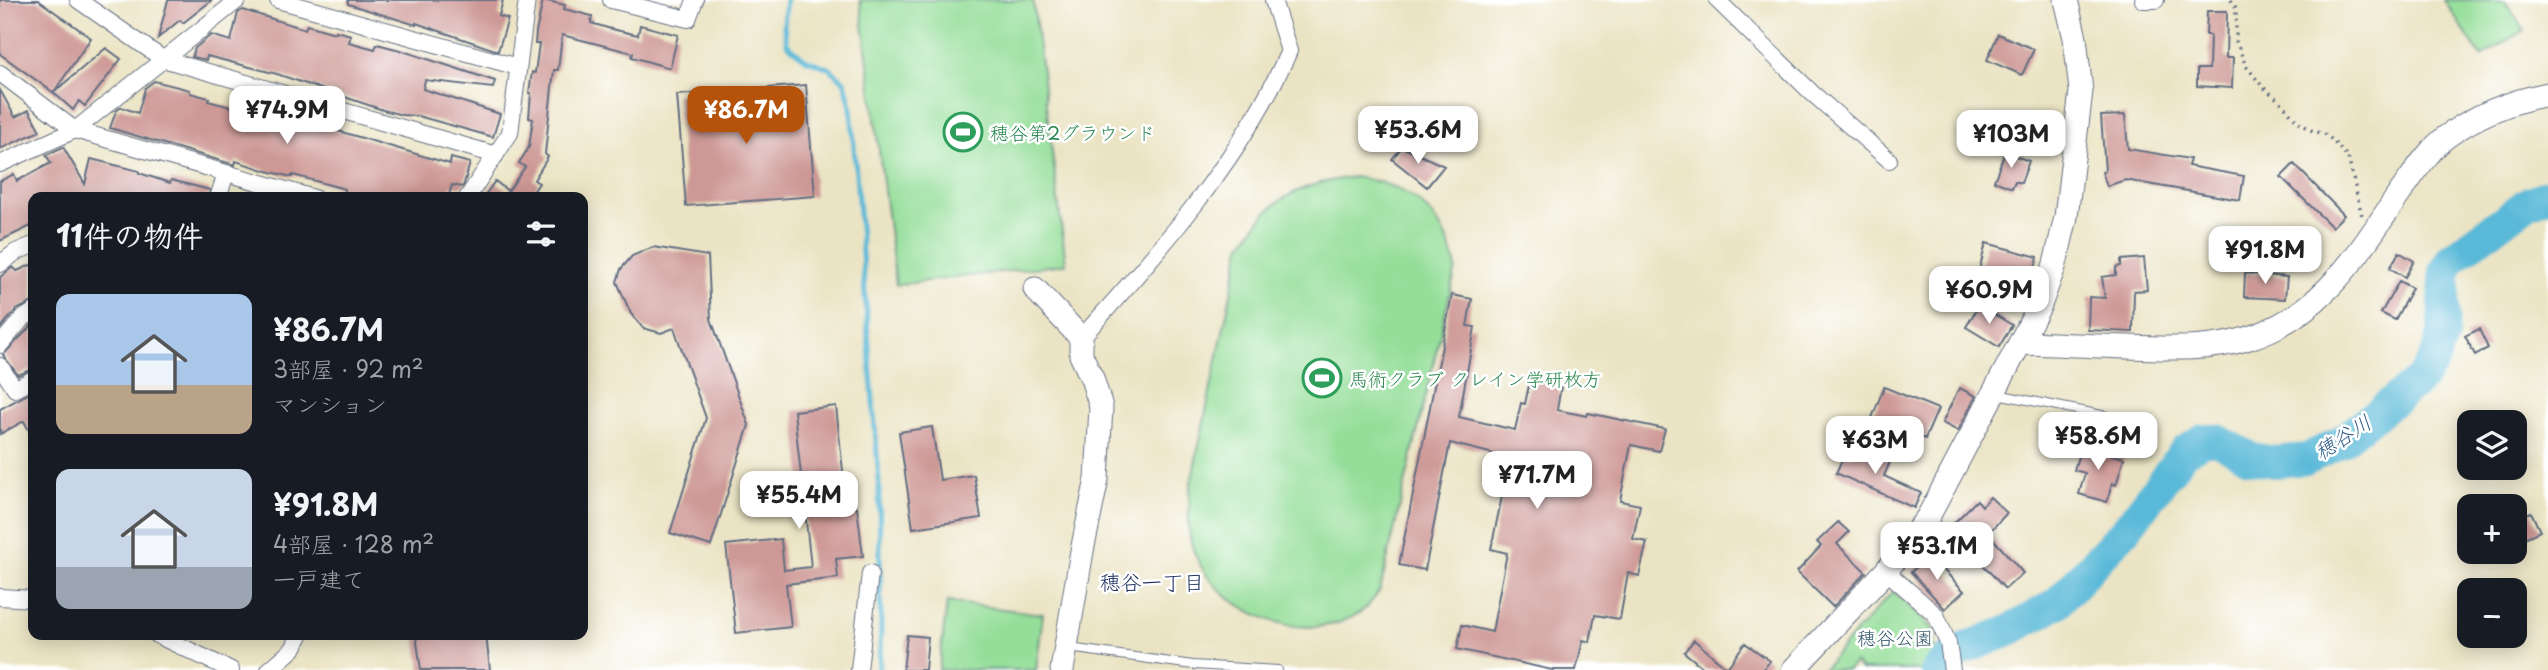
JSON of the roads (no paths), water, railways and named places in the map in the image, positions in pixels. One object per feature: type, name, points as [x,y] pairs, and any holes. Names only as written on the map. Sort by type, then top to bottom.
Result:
[{"type":"street","points":[[78,0],[163,59],[496,155]]},
{"type":"street","points":[[0,164],[75,130],[238,0]]},
{"type":"street","points":[[278,0],[518,67]]},
{"type":"street","points":[[471,192],[510,133],[527,0]]},
{"type":"street","points":[[611,0],[688,19],[695,0]]},
{"type":"street","points":[[1064,659],[1097,479],[1101,407],[1081,355],[1081,338],[1208,188],[1271,92],[1289,51],[1272,0]]},
{"type":"street","points":[[1717,0],[1812,93],[1889,160]]},
{"type":"street","points":[[1793,670],[1886,570],[1927,517],[2040,305],[2055,264],[2073,171],[2081,91],[2075,38],[2066,0]]},
{"type":"street","points":[[2143,0],[2156,0]]},
{"type":"street","points":[[0,73],[75,130],[293,192]]},
{"type":"street","points":[[2022,343],[2197,349],[2248,339],[2286,322],[2320,298],[2339,279],[2421,163],[2445,138],[2481,116],[2518,100],[2548,94]]},
{"type":"street","points":[[220,192],[226,173]]},
{"type":"street","points":[[0,264],[28,247]]},
{"type":"street","points":[[1035,289],[1081,338]]},
{"type":"street","points":[[0,345],[28,315]]},
{"type":"street","points":[[0,366],[7,392],[28,382]]},
{"type":"street","points":[[1886,570],[1936,615],[1948,643],[1952,670]]},
{"type":"street","points":[[859,670],[870,573]]},
{"type":"street","points":[[0,597],[28,599]]},
{"type":"street","points":[[168,640],[231,670]]},
{"type":"street","points":[[269,670],[293,649],[298,640]]},
{"type":"lane","points":[[1994,393],[2107,416],[2101,447]]},
{"type":"lane","points":[[1064,659],[1278,670]]},
{"type":"waterway","points":[[786,0],[784,26],[787,44],[805,59],[829,68],[845,82],[851,106],[879,481],[879,670]]},
{"type":"waterway","name":"穂谷川","points":[[1937,670],[1958,651],[2009,631],[2057,603],[2127,528],[2184,452],[2203,440],[2218,440],[2251,458],[2274,462],[2307,459],[2342,441],[2421,379],[2433,361],[2443,336],[2445,272],[2452,258],[2529,202],[2548,195]]},
{"type":"place","name":"穂谷第2グラウンド","points":[[963,132]]},
{"type":"place","name":"馬術クラブ クレイン学研枚方","points":[[1322,378]]},
{"type":"district","name":"穂谷一丁目","points":[[1152,581]]},
{"type":"park label","name":"穂谷公園","points":[[1895,637]]}]
